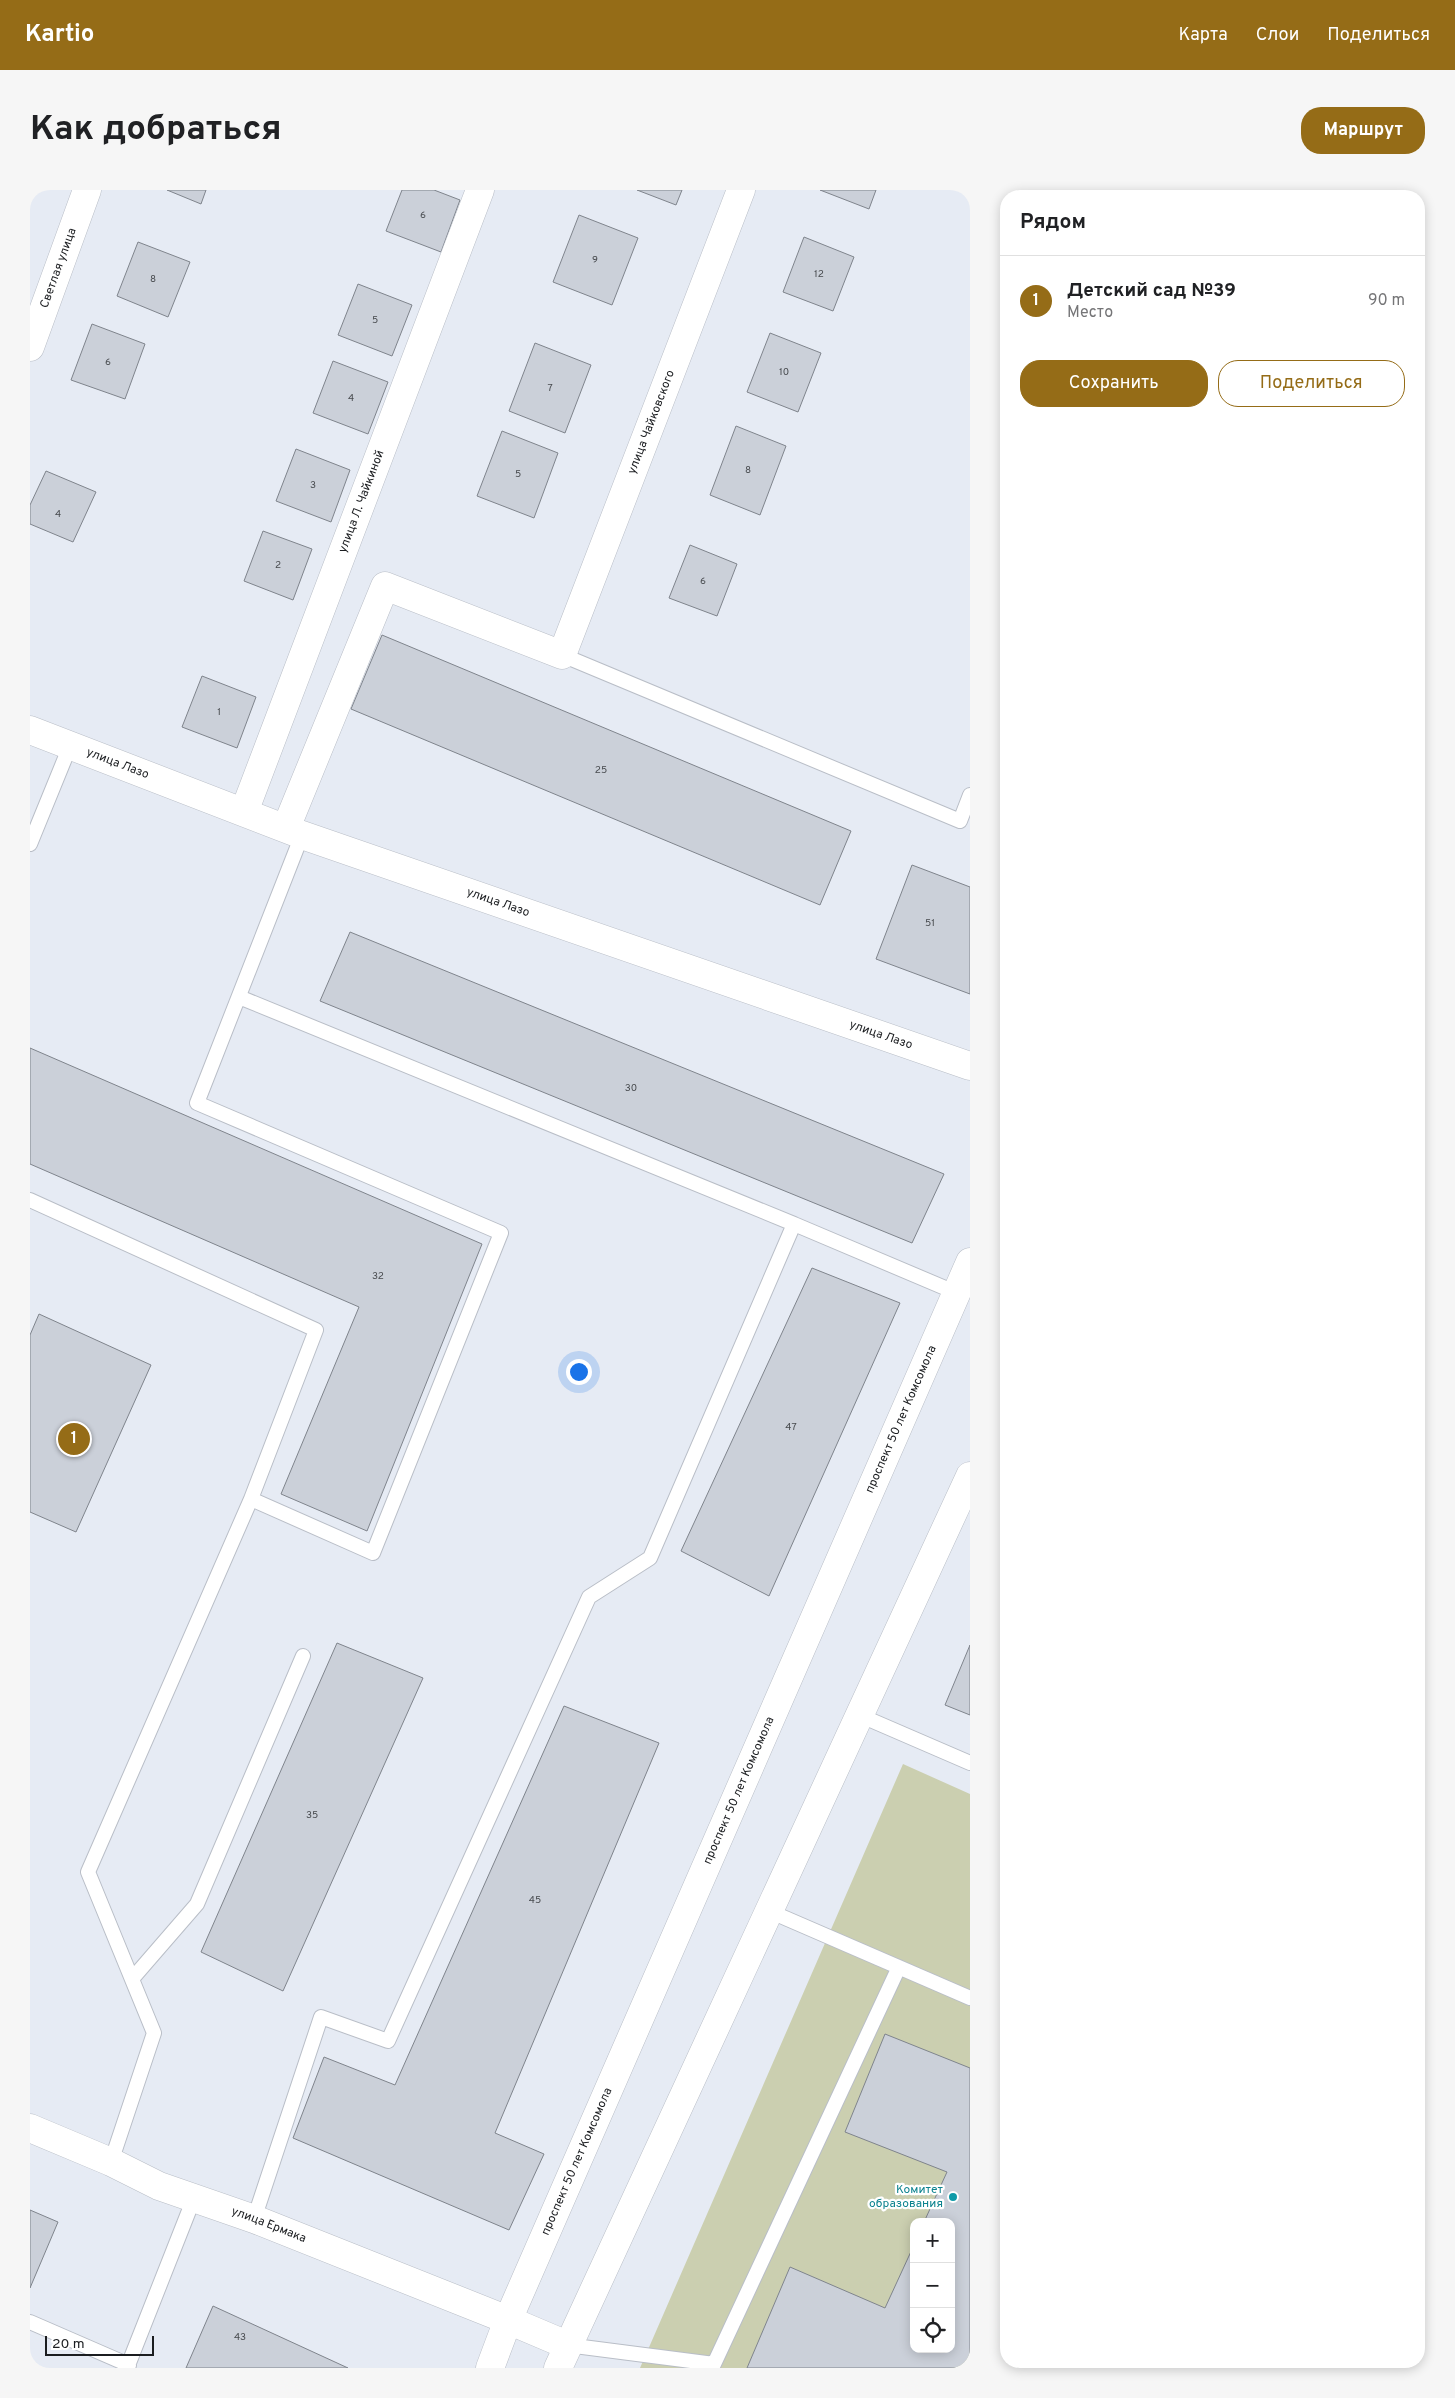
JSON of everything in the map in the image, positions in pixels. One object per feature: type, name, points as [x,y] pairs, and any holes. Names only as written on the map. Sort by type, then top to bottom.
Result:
[{"type":"street","name":"Светлая улица","points":[[30,347],[87,190]]},
{"type":"street","name":"улица Л. Чайкиной","points":[[244,812],[480,190]]},
{"type":"street","name":"улица Чайковского","points":[[562,655],[741,190]]},
{"type":"street","points":[[294,831],[385,586],[562,655]]},
{"type":"street","name":"улица Лазо","points":[[30,730],[294,831],[970,1066]]},
{"type":"street","name":"проспект 50 лет Комсомола","points":[[490,2368],[508,2320],[970,1262]]},
{"type":"street","points":[[508,2320],[562,2357],[970,1476]]},
{"type":"street","name":"улица Ермака","points":[[30,2128],[111,2162],[159,2186],[254,2219],[508,2320]]},
{"type":"lane","points":[[562,655],[960,821],[970,795]]},
{"type":"lane","points":[[30,844],[70,746]]},
{"type":"lane","points":[[251,1499],[373,1553],[501,1233],[197,1103],[238,997],[294,831]]},
{"type":"lane","points":[[238,997],[794,1224],[956,1293]]},
{"type":"lane","points":[[30,1200],[316,1330],[251,1499],[88,1872],[154,2033],[111,2162]]},
{"type":"lane","points":[[254,2219],[322,2017],[388,2042],[589,1597],[650,1558],[794,1224]]},
{"type":"lane","points":[[132,1979],[197,1904],[303,1656]]},
{"type":"lane","points":[[860,1715],[970,1763]]},
{"type":"lane","points":[[769,1911],[970,1998]]},
{"type":"lane","points":[[562,2357],[714,2364],[899,1967]]},
{"type":"lane","points":[[30,2322],[128,2366],[194,2198]]},
{"type":"green space","points":[[903,1764],[970,1794],[970,2368],[640,2368]]},
{"type":"building","points":[[167,190],[206,190],[201,204]]},
{"type":"building","points":[[402,190],[434,190],[460,200],[441,252],[386,231]]},
{"type":"building","points":[[637,190],[682,190],[676,205]]},
{"type":"building","points":[[820,190],[876,190],[869,209]]},
{"type":"building","points":[[579,215],[638,238],[612,305],[553,282]]},
{"type":"building","points":[[804,237],[854,257],[833,311],[783,292]]},
{"type":"building","points":[[138,242],[190,262],[168,317],[117,296]]},
{"type":"building","points":[[358,284],[412,305],[392,356],[338,335]]},
{"type":"building","points":[[92,324],[145,344],[125,399],[71,380]]},
{"type":"building","points":[[770,333],[821,353],[798,412],[747,392]]},
{"type":"building","points":[[535,343],[591,365],[565,433],[509,411]]},
{"type":"building","points":[[333,361],[388,382],[368,434],[313,413]]},
{"type":"building","points":[[736,426],[786,446],[760,515],[710,495]]},
{"type":"building","points":[[502,431],[558,453],[534,518],[477,496]]},
{"type":"building","points":[[296,449],[350,470],[331,522],[276,501]]},
{"type":"building","points":[[46,471],[96,492],[73,542],[30,524],[30,505]]},
{"type":"building","points":[[263,531],[312,549],[293,600],[244,581]]},
{"type":"building","points":[[690,545],[737,564],[717,616],[669,598]]},
{"type":"building","points":[[382,635],[851,831],[820,905],[351,709]]},
{"type":"building","points":[[202,676],[256,697],[237,748],[182,727]]},
{"type":"building","points":[[912,865],[970,887],[970,994],[876,959]]},
{"type":"building","points":[[350,932],[944,1174],[912,1243],[320,1001]]},
{"type":"building","points":[[30,1048],[482,1244],[367,1531],[281,1494],[359,1307],[30,1164]]},
{"type":"building","points":[[812,1268],[900,1303],[769,1596],[681,1551]]},
{"type":"building","points":[[39,1314],[151,1365],[76,1532],[30,1512],[30,1335]]},
{"type":"building","points":[[337,1643],[423,1678],[283,1991],[201,1952]]},
{"type":"building","points":[[970,1645],[970,1715],[945,1705]]},
{"type":"building","points":[[564,1706],[659,1743],[495,2133],[544,2154],[509,2230],[293,2138],[324,2057],[395,2085]]},
{"type":"building","name":"Комитет образования","points":[[885,2034],[970,2068],[970,2368],[747,2368],[790,2267],[885,2308],[910,2254],[910,2353],[955,2353],[955,2218],[926,2218],[947,2172],[845,2132]]},
{"type":"building","points":[[30,2210],[58,2222],[30,2288]]},
{"type":"building","points":[[213,2306],[348,2368],[186,2368]]},
{"type":"place","name":"Детский сад №39","points":[[74,1439]]},
{"type":"place","name":"Комитет образования","points":[[953,2197]]}]
